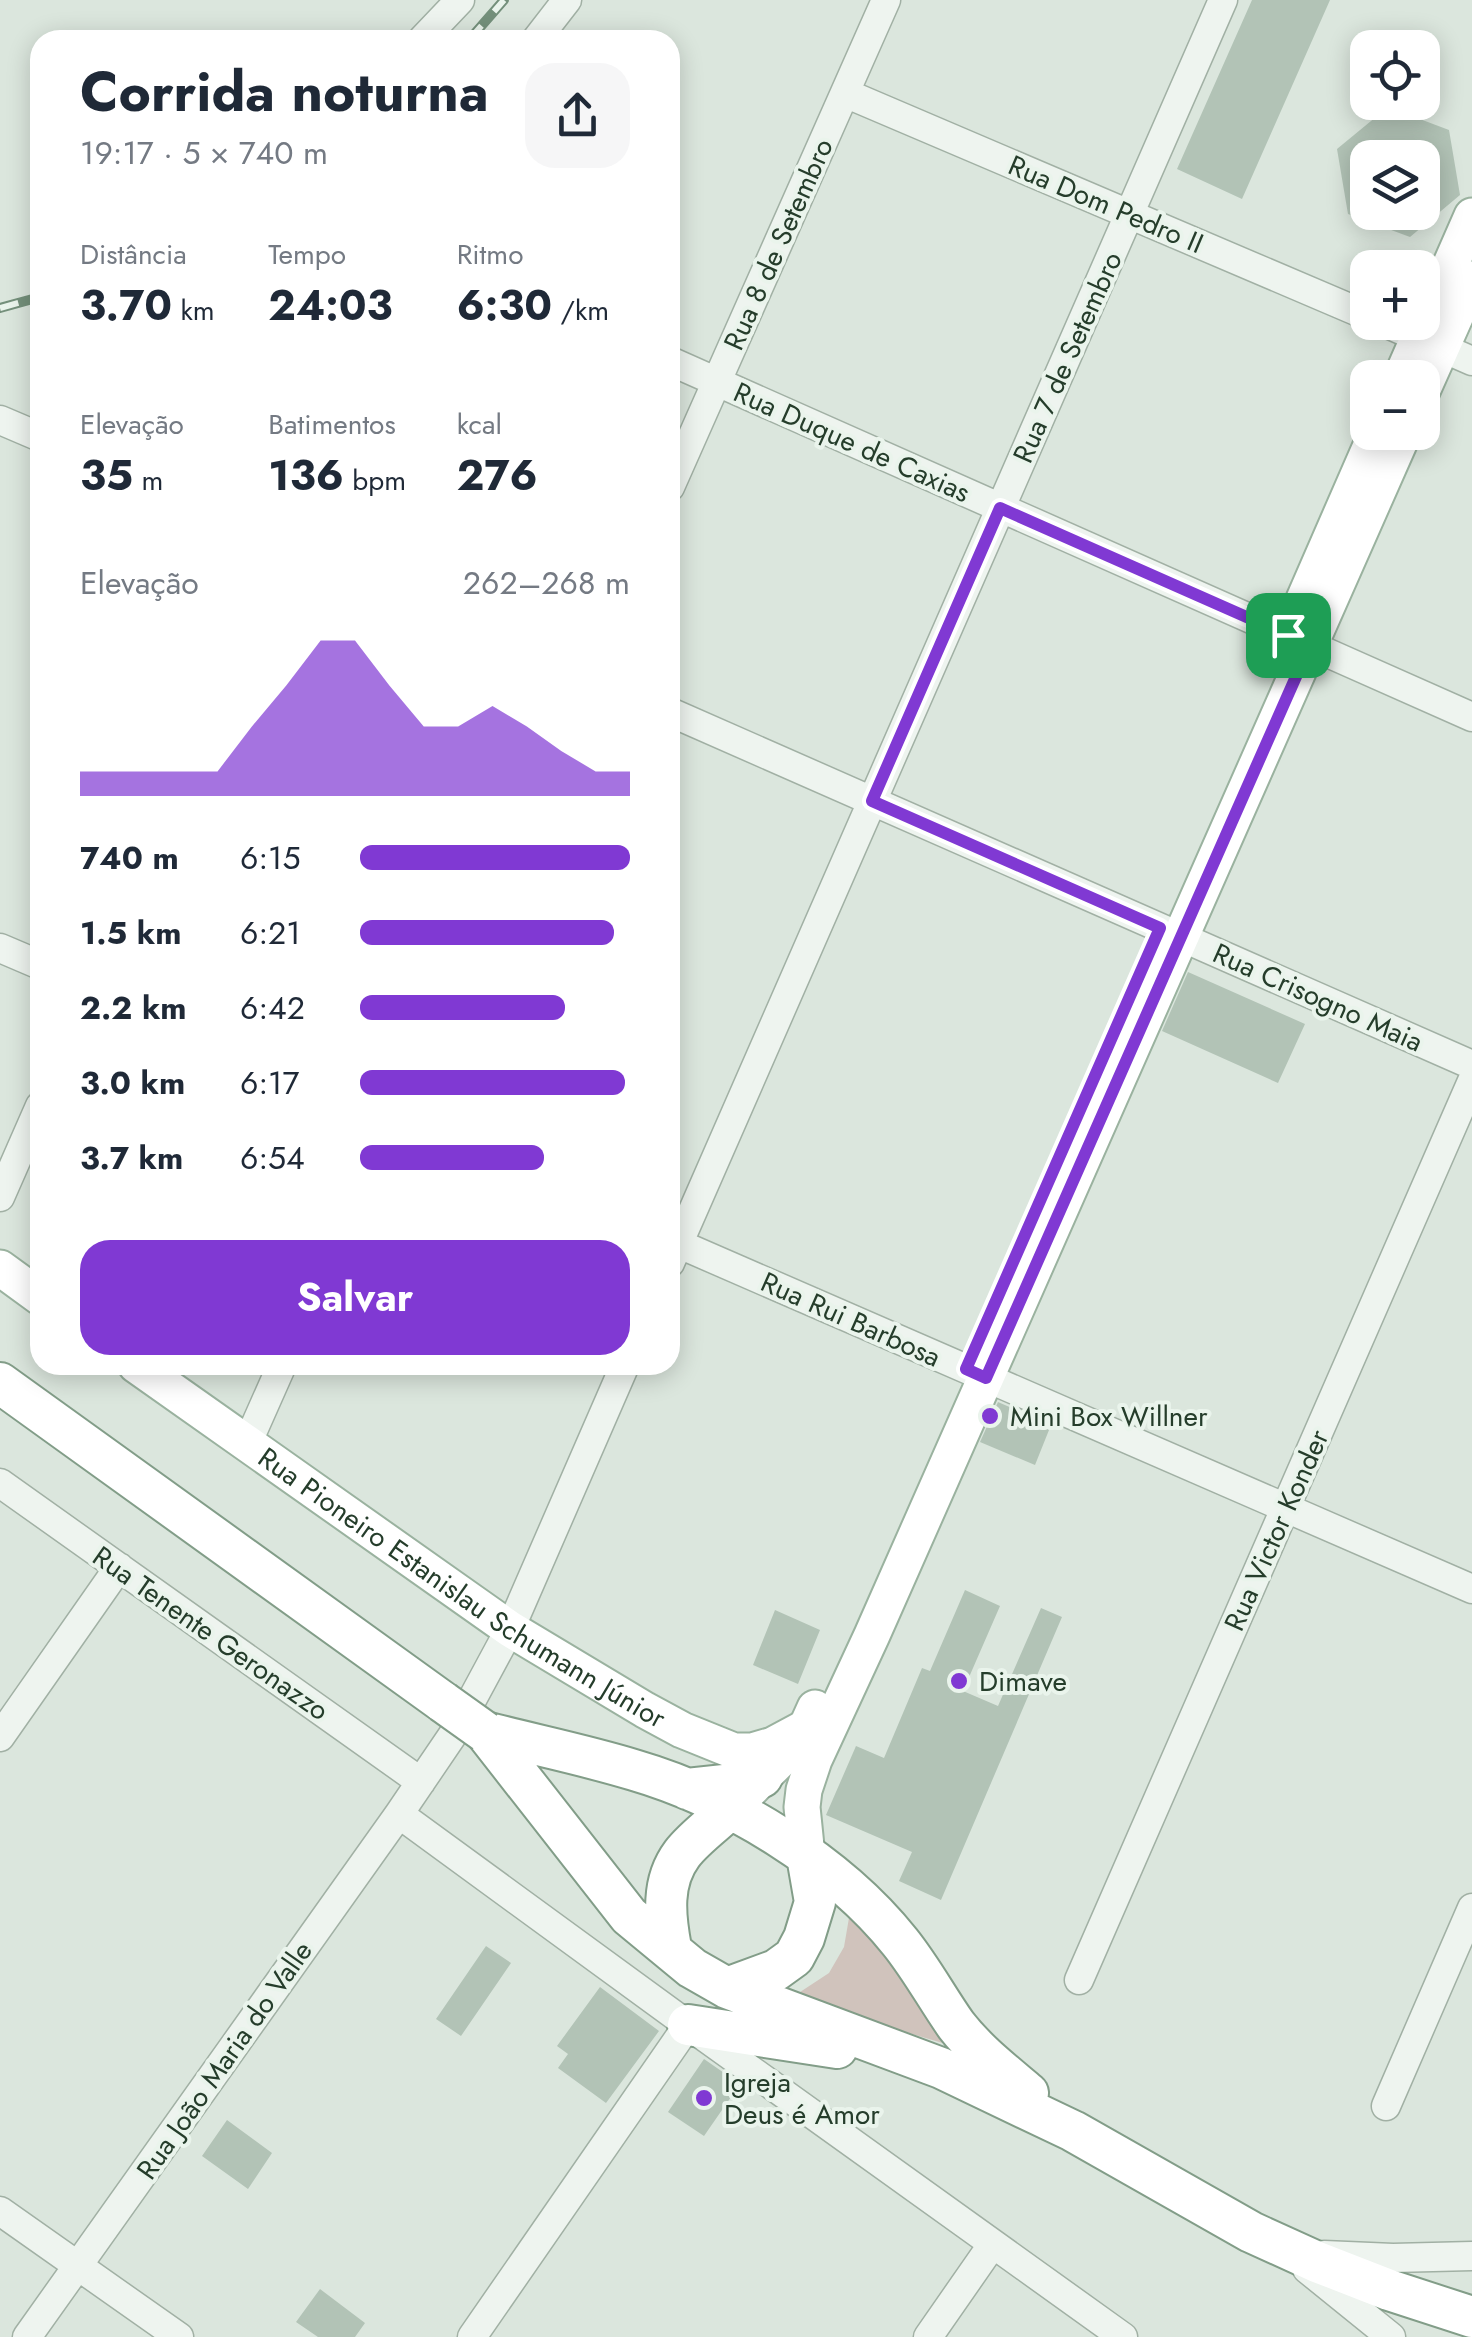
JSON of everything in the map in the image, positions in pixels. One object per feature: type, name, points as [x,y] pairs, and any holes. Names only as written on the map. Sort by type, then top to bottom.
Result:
[{"type":"highway","points":[[0,1383],[486,1732],[630,1916],[692,1968],[727,1988],[941,2068],[1073,2131],[1287,2249],[1472,2318]]},
{"type":"highway","points":[[486,1732],[636,1770],[687,1788],[807,1856],[858,1897],[900,1942],[958,2028],[991,2062],[1073,2131]]},
{"type":"highway","points":[[687,1788],[762,1778]]},
{"type":"highway","points":[[671,1948],[666,1920],[667,1885],[682,1854],[730,1809]]},
{"type":"highway","points":[[727,1988],[776,1970],[794,1957],[815,1902],[807,1856]]},
{"type":"highway","points":[[688,2025],[941,2068]]},
{"type":"main road","points":[[1444,349],[1472,216]]},
{"type":"main road","points":[[1444,349],[1472,279]]},
{"type":"main road","points":[[1299,640],[1370,450]]},
{"type":"main road","points":[[807,1856],[802,1808],[814,1760],[976,1373],[1299,640],[1395,450]]},
{"type":"main road","points":[[0,1268],[30,1290]]},
{"type":"main road","points":[[730,1809],[801,1739],[976,1373]]},
{"type":"main road","name":"Rua Pioneiro Estanislau Schumann Júnior","points":[[150,1375],[510,1629],[644,1710],[734,1751],[773,1746],[806,1728]]},
{"type":"street","points":[[432,30],[460,0]]},
{"type":"street","points":[[544,30],[567,0]]},
{"type":"street","name":"Rua 8 de Setembro","points":[[680,465],[886,0]]},
{"type":"street","name":"Rua 7 de Setembro","points":[[680,1233],[1222,0]]},
{"type":"street","name":"Rua Dom Pedro II","points":[[845,93],[1350,308]]},
{"type":"street","name":"Rua Duque de Caxias","points":[[680,366],[1472,717]]},
{"type":"street","points":[[0,420],[30,434]]},
{"type":"street","name":"Rua Crisogno Maia","points":[[680,716],[1472,1065]]},
{"type":"street","points":[[0,948],[30,962]]},
{"type":"street","name":"Rua Victor Konder","points":[[1079,1980],[1472,1081]]},
{"type":"street","points":[[0,1197],[30,1129]]},
{"type":"street","name":"Rua Rui Barbosa","points":[[680,1252],[976,1373],[1472,1589]]},
{"type":"street","points":[[247,1444],[278,1375]]},
{"type":"street","points":[[510,1629],[621,1375]]},
{"type":"street","name":"Rua Tenente Geronazzo","points":[[0,1483],[421,1782]]},
{"type":"street","points":[[0,1737],[119,1568]]},
{"type":"street","name":"Rua João Maria do Valle","points":[[27,2337],[421,1782],[454,1733],[510,1629]]},
{"type":"street","points":[[399,1814],[1123,2337]]},
{"type":"street","points":[[1386,2106],[1472,1908]]},
{"type":"street","points":[[472,2337],[688,2025]]},
{"type":"street","points":[[0,2211],[180,2337]]},
{"type":"street","points":[[928,2337],[992,2245]]},
{"type":"street","points":[[1287,2249],[1393,2258],[1472,2256]]},
{"type":"street","points":[[1287,2249],[1391,2337]]},
{"type":"shaded area","points":[[850,1912],[956,2047],[791,1998],[829,1973],[844,1947]]},
{"type":"building","points":[[1252,0],[1330,0],[1242,199],[1177,169]]},
{"type":"building","points":[[1372,120],[1422,120],[1449,130],[1460,195],[1440,212],[1440,140],[1350,140],[1348,214],[1337,149]]},
{"type":"building","points":[[1391,230],[1418,230],[1410,237]]},
{"type":"building","points":[[1188,972],[1305,1024],[1278,1083],[1162,1031]]},
{"type":"building","points":[[998,1402],[1051,1425],[1035,1465],[980,1442]]},
{"type":"building","points":[[965,1590],[1000,1606],[963,1691],[998,1706],[1041,1608],[1062,1617],[941,1900],[899,1881],[912,1852],[826,1815],[856,1746],[884,1758],[922,1668],[930,1671]]},
{"type":"building","points":[[775,1610],[820,1630],[798,1684],[753,1665]]},
{"type":"building","points":[[486,1946],[511,1963],[461,2036],[436,2019]]},
{"type":"building","points":[[600,1987],[659,2031],[606,2103],[558,2068],[568,2054],[557,2046]]},
{"type":"building","name":"Igreja Deus é Amor","points":[[704,2059],[740,2084],[704,2136],[668,2112]]},
{"type":"building","points":[[227,2120],[272,2153],[248,2189],[202,2156]]},
{"type":"building","points":[[320,2289],[365,2323],[355,2337],[318,2337],[296,2322]]},
{"type":"railway","points":[[478,30],[504,0]]},
{"type":"railway","points":[[0,308],[30,300]]},
{"type":"place","name":"Mini Box Willner","points":[[990,1416]]},
{"type":"place","name":"Dimave","points":[[959,1681]]},
{"type":"place","name":"Igreja Deus é Amor","points":[[704,2098]]},
{"type":"route","points":[[1000,508],[1288,635],[1310,645],[986,1378],[966,1369],[1160,928],[872,801],[1000,508]]}]
